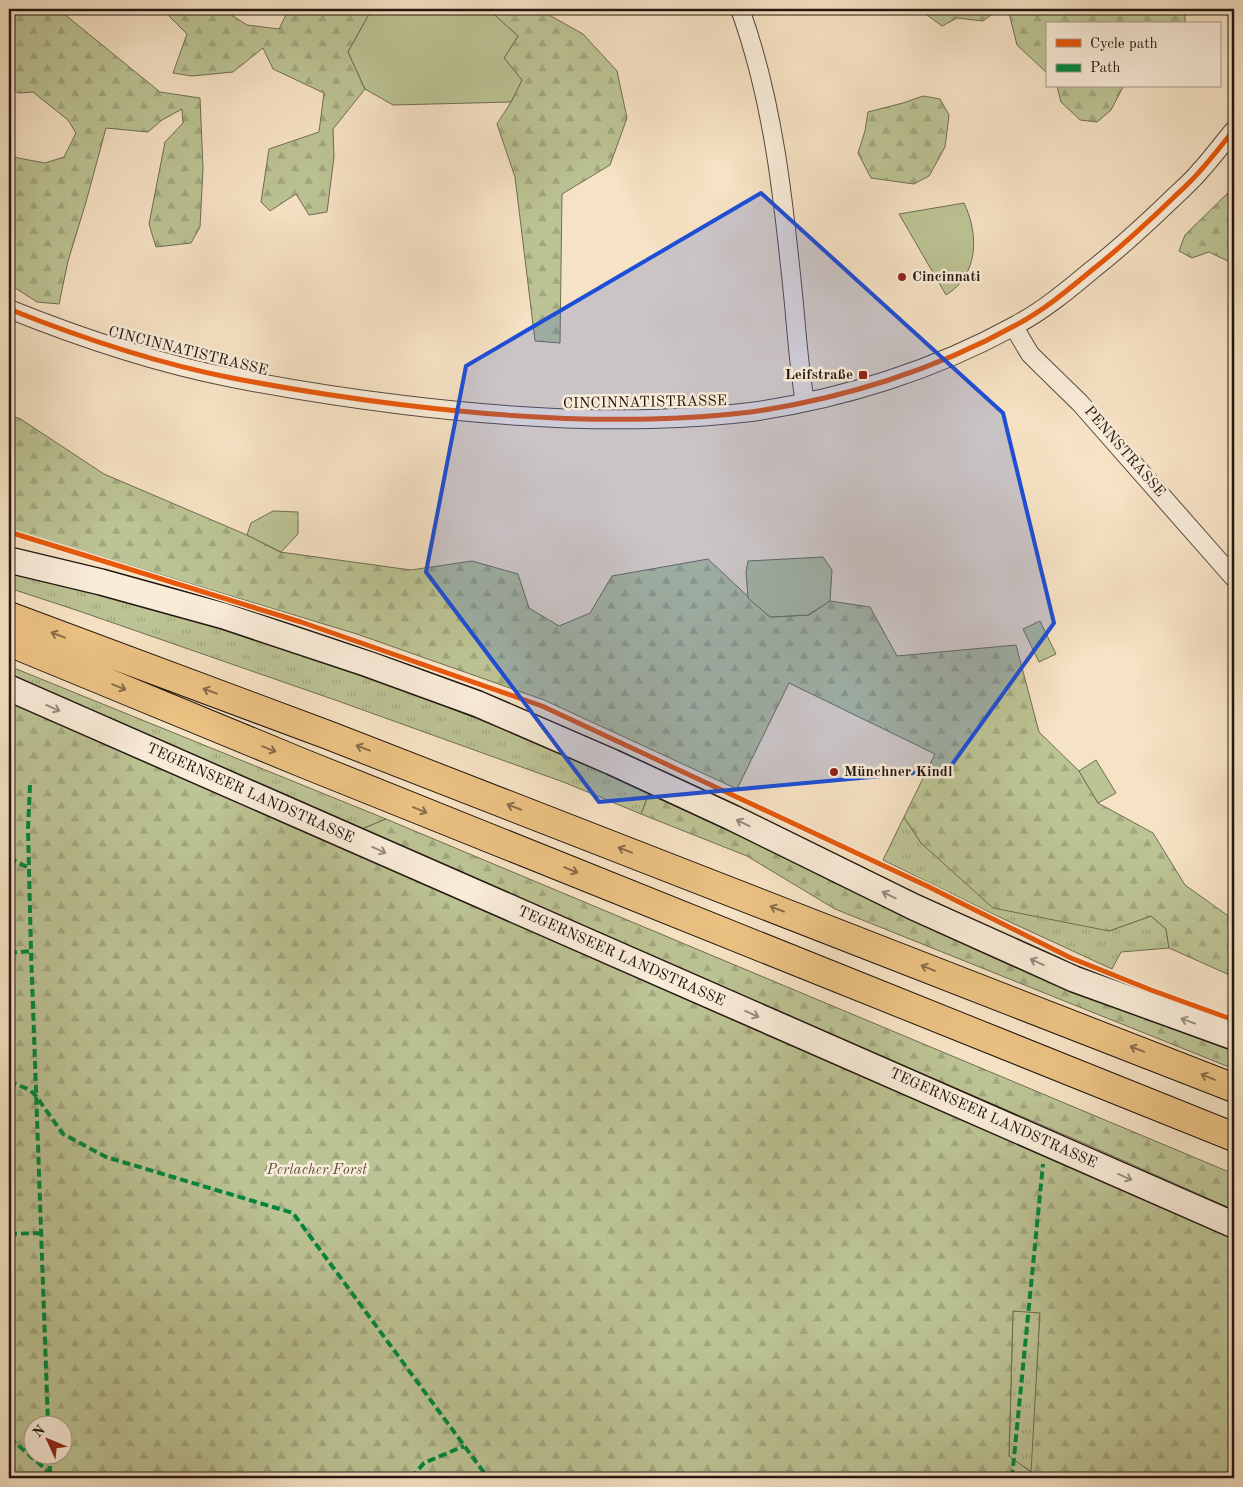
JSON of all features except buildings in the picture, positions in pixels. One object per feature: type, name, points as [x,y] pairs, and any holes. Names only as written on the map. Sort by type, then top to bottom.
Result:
[{"type":"highway","points":[[9,616],[328,735],[1234,1088]]},
{"type":"highway","points":[[9,642],[305,764],[1234,1137]]},
{"type":"main road","points":[[9,560],[101,582],[224,616],[368,664],[478,704],[612,762],[733,818],[914,907],[1074,978],[1234,1037]]},
{"type":"main road","name":"TEGERNSEER LANDSTRASSE","points":[[9,688],[1234,1224]]},
{"type":"street","points":[[740,9],[755,54],[774,135],[785,215],[799,364],[805,402]]},
{"type":"street","name":"CINCINNATISTRASSE","points":[[9,309],[94,341],[167,362],[230,378],[352,399],[480,414],[615,420],[700,417],[749,412],[847,392],[899,376],[982,343],[1030,318],[1062,295],[1135,235],[1199,173],[1234,130]]},
{"type":"street","name":"PENNSTRASSE","points":[[1014,327],[1036,361],[1052,374],[1080,403],[1234,578]]},
{"type":"highlighted area","points":[[761,193],[1003,413],[1054,623],[948,770],[599,802],[426,572],[466,366]]},
{"type":"green space","points":[[9,9],[58,9],[160,92],[200,98],[203,168],[200,227],[191,243],[156,247],[149,224],[165,142],[183,123],[182,109],[162,120],[148,132],[106,128],[68,261],[59,304],[37,302],[9,284],[9,154],[18,158],[45,163],[64,157],[76,133],[68,120],[33,92],[18,93],[9,86]]},
{"type":"green space","points":[[162,9],[222,9],[247,25],[279,29],[289,9],[372,9],[348,52],[365,89],[333,129],[334,157],[327,212],[309,215],[296,194],[270,211],[261,202],[269,149],[319,132],[324,93],[273,69],[263,48],[233,72],[192,76],[173,73],[187,34]]},
{"type":"green space","points":[[372,9],[488,9],[518,36],[504,58],[522,80],[511,102],[393,105],[365,89],[348,52]]},
{"type":"green space","points":[[488,9],[543,9],[542,11],[583,34],[617,71],[627,118],[610,165],[562,194],[560,343],[535,341],[515,177],[497,124],[522,80],[504,58],[518,36]]},
{"type":"green space","points":[[928,9],[999,9],[983,21],[957,18],[942,26],[927,15]]},
{"type":"green space","points":[[1008,9],[1185,9],[1185,22],[1046,22],[1046,72],[1017,45]]},
{"type":"green space","points":[[1058,88],[1122,88],[1111,110],[1097,122],[1080,120],[1061,102]]},
{"type":"green space","points":[[923,96],[940,99],[949,115],[945,147],[929,176],[914,184],[871,178],[858,153],[865,131],[868,112]]},
{"type":"green space","points":[[1234,187],[1234,264],[1209,252],[1192,258],[1179,251],[1185,235]]},
{"type":"green space","points":[[964,203],[972,228],[974,240],[973,253],[965,277],[957,287],[946,295],[899,214]]},
{"type":"green space","points":[[9,416],[19,418],[104,474],[247,535],[280,552],[411,570],[472,561],[518,574],[529,608],[559,626],[590,613],[612,576],[708,559],[770,617],[809,615],[830,601],[870,607],[897,656],[1016,645],[1039,732],[1079,771],[1098,803],[1153,833],[1185,885],[1234,920],[1234,977],[1169,948],[1166,929],[1151,916],[1109,931],[993,908],[921,843],[904,817],[935,754],[789,683],[737,789],[544,700],[357,634],[9,529]]},
{"type":"green space","points":[[273,511],[298,512],[298,534],[281,552],[247,535],[251,523]]},
{"type":"green space","points":[[823,557],[832,570],[830,601],[808,615],[770,617],[748,598],[746,572],[748,561]]},
{"type":"green space","points":[[9,570],[172,613],[389,684],[576,758],[649,793],[641,814],[566,783],[338,701],[9,588]]},
{"type":"green space","points":[[1040,621],[1056,654],[1039,662],[1023,629]]},
{"type":"green space","points":[[9,666],[386,819],[357,831],[9,678]]},
{"type":"green space","name":"Perlacher Forst","points":[[9,700],[1234,1237],[1234,1478],[9,1478]],"holes":[[[1013,1311],[1040,1313],[1031,1472],[1009,1456]]]},
{"type":"green space","points":[[1096,760],[1116,793],[1098,803],[1079,771]]},
{"type":"green space","points":[[649,793],[1234,1049],[1234,1069],[835,909],[747,856],[641,814]]},
{"type":"green space","points":[[904,817],[921,843],[1109,931],[1151,916],[1166,929],[1169,948],[1121,952],[1112,969],[997,916],[883,860]]},
{"type":"green space","points":[[386,819],[1234,1174],[1234,1210],[1095,1148],[357,831]]},
{"type":"green space","points":[[1013,1311],[1040,1312],[1032,1472],[1009,1457]]},
{"type":"marked path","points":[[30,785],[28,829],[31,951],[48,1414]]},
{"type":"marked path","points":[[9,858],[29,868]]},
{"type":"marked path","points":[[9,953],[31,951]]},
{"type":"marked path","points":[[9,1081],[30,1090],[63,1134],[106,1157],[293,1213],[488,1478]]},
{"type":"marked path","points":[[1012,1478],[1043,1164]]},
{"type":"marked path","points":[[9,1234],[41,1233]]},
{"type":"marked path","points":[[9,1439],[50,1473]]},
{"type":"marked path","points":[[411,1478],[424,1463],[464,1446]]},
{"type":"marked path","points":[[50,1464],[50,1476]]},
{"type":"cycle path","points":[[9,309],[91,340],[175,365],[253,382],[404,405],[466,412],[558,418],[651,419],[751,412],[853,391],[921,369],[985,341],[1026,319],[1065,292],[1143,227],[1194,178],[1234,130]]},
{"type":"cycle path","points":[[9,532],[301,622],[542,706],[927,886],[1071,958],[1234,1020]]},
{"type":"place","name":"Cincinnati","points":[[902,277]]},
{"type":"place","name":"Leifstraße","points":[[863,375]]},
{"type":"place","name":"Münchner Kindl","points":[[834,772]]}]
